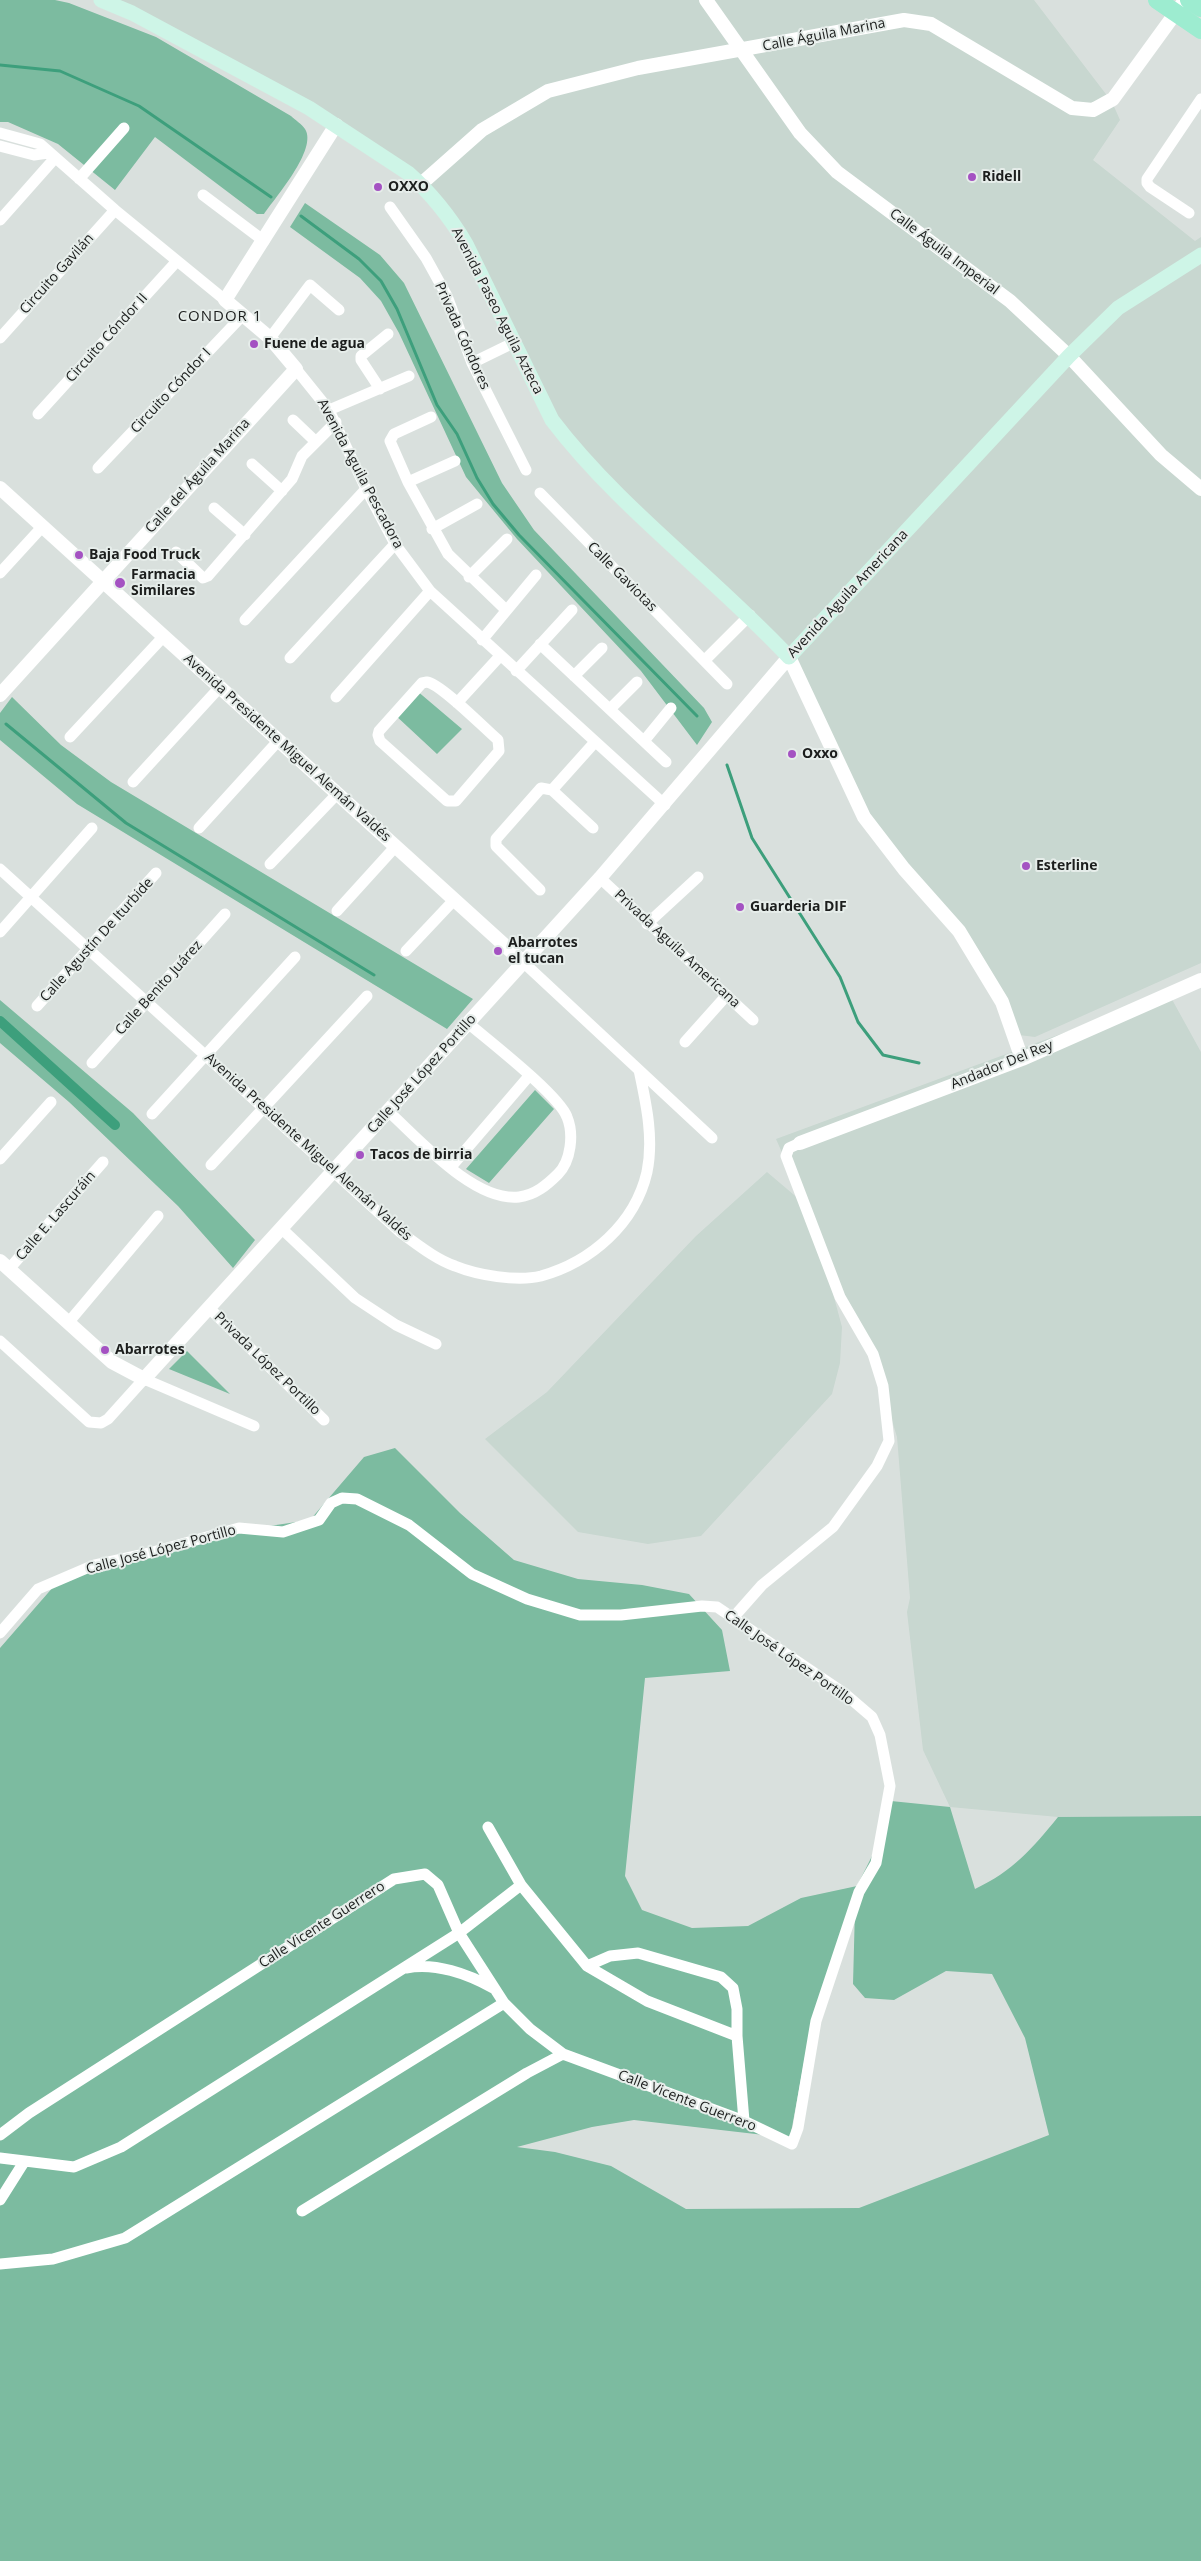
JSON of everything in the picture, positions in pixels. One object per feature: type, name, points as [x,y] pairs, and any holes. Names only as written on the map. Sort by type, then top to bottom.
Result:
[{"type":"main road","name":"Avenida Paseo Aguila Azteca","points":[[101,0],[132,13],[212,55],[336,125],[421,184],[451,219],[466,244],[552,420],[580,456],[750,615],[789,657]]},
{"type":"main road","points":[[1158,0],[1201,8]]},
{"type":"main road","points":[[1183,4],[1201,30]]},
{"type":"main road","name":"Avenida Aguila Americana","points":[[789,657],[1069,356],[1118,308],[1201,255]]},
{"type":"street","name":"Calle Águila Imperial","points":[[706,0],[800,133],[837,172],[1010,301],[1069,356],[1161,454],[1201,489]]},
{"type":"street","name":"Calle Águila Marina","points":[[421,184],[482,130],[548,91],[638,68],[741,51],[904,20],[931,24],[1072,108],[1093,110],[1113,99],[1183,4]]},
{"type":"street","points":[[1189,213],[1146,183],[1147,178],[1201,99]]},
{"type":"street","points":[[225,300],[336,125]]},
{"type":"street","points":[[79,179],[124,128]]},
{"type":"street","name":"Avenida Aguila Pescadora","points":[[0,133],[32,140],[40,144],[115,210],[270,338],[329,410],[366,489],[395,544],[430,591],[664,805]]},
{"type":"street","points":[[0,146],[34,155],[52,155]]},
{"type":"street","points":[[0,220],[52,155]]},
{"type":"street","points":[[203,194],[264,241]]},
{"type":"street","name":"Privada Cóndores","points":[[390,208],[426,258],[447,296],[472,363],[526,470]]},
{"type":"street","name":"Circuito Gavilán","points":[[0,338],[115,210]]},
{"type":"street","name":"Circuito Cóndor II","points":[[38,414],[176,261]]},
{"type":"street","points":[[270,338],[310,284],[339,310]]},
{"type":"street","name":"Circuito Cóndor I","points":[[98,468],[243,315]]},
{"type":"street","points":[[380,389],[361,360],[361,356],[388,334]]},
{"type":"street","points":[[472,363],[513,343]]},
{"type":"street","name":"Calle del Águila Marina","points":[[0,695],[102,580],[296,369]]},
{"type":"street","points":[[329,410],[409,376]]},
{"type":"street","points":[[431,417],[394,434],[390,441],[408,482],[448,554],[469,577],[506,610]]},
{"type":"street","points":[[293,420],[316,441]]},
{"type":"street","points":[[176,552],[204,578],[206,577],[282,491],[297,471],[302,456],[336,422]]},
{"type":"street","points":[[408,482],[455,461]]},
{"type":"street","points":[[252,464],[282,491]]},
{"type":"street","name":"Avenida Presidente Miguel Alemán Valdés","points":[[0,488],[338,793],[712,1138]]},
{"type":"street","points":[[246,620],[366,489]]},
{"type":"street","name":"Calle Gaviotas","points":[[540,493],[727,684]]},
{"type":"street","points":[[432,528],[477,504]]},
{"type":"street","points":[[214,508],[245,535]]},
{"type":"street","points":[[0,573],[42,526]]},
{"type":"street","points":[[469,577],[507,539]]},
{"type":"street","points":[[290,658],[395,544]]},
{"type":"street","points":[[482,640],[536,575]]},
{"type":"street","points":[[336,697],[430,591]]},
{"type":"street","points":[[516,671],[572,610]]},
{"type":"street","points":[[705,660],[750,615]]},
{"type":"street","points":[[70,737],[164,636]]},
{"type":"street","points":[[540,644],[666,762]]},
{"type":"street","points":[[574,676],[602,648]]},
{"type":"street","points":[[457,703],[500,656]]},
{"type":"street","points":[[789,657],[864,817],[904,869],[959,931],[1002,1002],[1022,1059]]},
{"type":"street","name":"Avenida Aguila Americana","points":[[523,962],[664,805],[789,657]]},
{"type":"street","points":[[610,710],[636,682]]},
{"type":"street","points":[[422,683],[433,683],[457,703],[498,740],[500,746],[499,751],[456,801],[451,803],[380,740],[378,735],[422,683]]},
{"type":"street","points":[[133,782],[220,687]]},
{"type":"street","points":[[644,741],[671,708]]},
{"type":"street","points":[[198,828],[279,740]]},
{"type":"street","points":[[552,790],[595,742]]},
{"type":"street","points":[[540,890],[495,842],[538,791],[541,788],[552,790],[593,828]]},
{"type":"street","points":[[270,864],[338,793]]},
{"type":"street","points":[[0,932],[92,828]]},
{"type":"street","points":[[337,911],[396,846]]},
{"type":"street","name":"Avenida Presidente Miguel Alemán Valdés","points":[[0,869],[400,1232],[428,1252],[454,1266],[496,1277],[539,1276],[564,1267],[602,1245],[626,1220],[641,1191],[647,1170],[650,1131],[639,1070]]},
{"type":"street","name":"Calle Agustín De Iturbide","points":[[37,1006],[156,873]]},
{"type":"street","points":[[647,924],[698,877]]},
{"type":"street","name":"Privada Aguila Americana","points":[[600,878],[647,924],[754,1020]]},
{"type":"street","points":[[406,951],[454,899]]},
{"type":"street","name":"Calle Benito Juárez","points":[[92,1063],[225,914]]},
{"type":"street","points":[[152,1114],[294,957]]},
{"type":"street","name":"Calle José López Portillo","points":[[0,1341],[84,1418],[96,1424],[108,1419],[523,962]]},
{"type":"street","name":"Andador Del Rey","points":[[800,1143],[1022,1059],[1201,980]]},
{"type":"street","points":[[685,1042],[727,995]]},
{"type":"street","points":[[211,1165],[366,996]]},
{"type":"street","points":[[388,1111],[450,1167],[494,1194],[519,1197],[544,1188],[563,1169],[571,1143],[567,1116],[553,1096],[468,1023]]},
{"type":"street","points":[[450,1167],[529,1076]]},
{"type":"street","points":[[0,1159],[51,1102]]},
{"type":"street","points":[[732,1619],[762,1585],[832,1527],[877,1466],[889,1441],[883,1386],[873,1354],[840,1297],[786,1156],[789,1148],[800,1143]]},
{"type":"street","name":"Calle E. Lascuráin","points":[[5,1265],[103,1162]]},
{"type":"street","points":[[68,1322],[158,1216]]},
{"type":"street","points":[[281,1228],[355,1298],[396,1325],[436,1344]]},
{"type":"street","points":[[5,1265],[112,1362],[144,1379],[254,1426]]},
{"type":"street","name":"Privada López Portillo","points":[[209,1308],[324,1420]]},
{"type":"street","name":"Calle José López Portillo","points":[[0,1633],[38,1589],[94,1565],[153,1552],[239,1528],[282,1532],[320,1520],[331,1503],[342,1498],[357,1499],[409,1525],[472,1574],[527,1599],[580,1615],[621,1615],[702,1606],[717,1607],[732,1619],[844,1693],[872,1717],[880,1735],[890,1786],[876,1862],[859,1892],[816,2021],[798,2128],[792,2144]]},
{"type":"street","points":[[488,1826],[521,1885],[587,1966],[647,2001],[737,2036]]},
{"type":"street","name":"Calle Vicente Guerrero","points":[[0,2135],[28,2113],[394,1880],[425,1874],[438,1885],[460,1933],[504,2003],[530,2029],[563,2054],[744,2121],[792,2144]]},
{"type":"street","points":[[0,2158],[74,2167],[121,2147],[460,1933],[521,1885]]},
{"type":"street","points":[[587,1966],[610,1956],[638,1953],[721,1977],[733,1988],[737,2009],[737,2036],[744,2121]]},
{"type":"street","points":[[402,1969],[425,1967],[464,1974],[495,1988]]},
{"type":"street","points":[[0,2264],[53,2259],[125,2238],[504,2003]]},
{"type":"street","points":[[302,2211],[527,2072],[563,2054]]},
{"type":"street","points":[[0,2200],[24,2162]]},
{"type":"shaded area","points":[[109,0],[1034,0],[1112,102],[1120,120],[1093,160],[1195,241],[1201,237],[1201,963],[1035,1037],[1011,1034],[973,958],[896,866],[791,657],[554,422],[436,200],[309,109]]},
{"type":"shaded area","points":[[1169,994],[1201,1052],[1201,1816],[1058,1817],[950,1807],[923,1750],[907,1612],[910,1598],[897,1437],[874,1361],[776,1139]]},
{"type":"shaded area","points":[[767,1172],[800,1200],[820,1245],[842,1327],[840,1363],[832,1394],[701,1536],[648,1544],[578,1532],[485,1439],[547,1392],[696,1236]]},
{"type":"green space","points":[[0,0],[55,0],[69,3],[156,37],[291,116],[305,129],[307,138],[306,148],[294,173],[264,214],[257,214],[155,137],[115,190],[58,144],[8,122],[0,122]]},
{"type":"green space","points":[[305,203],[380,255],[404,283],[502,483],[534,530],[704,708],[712,722],[697,745],[641,671],[517,539],[466,477],[399,333],[381,301],[360,278],[290,227]]},
{"type":"green space","points":[[416,690],[462,729],[437,754],[394,714]]},
{"type":"green space","points":[[12,697],[61,745],[111,782],[473,999],[447,1029],[77,804],[0,740],[0,713]]},
{"type":"green space","points":[[0,1000],[133,1113],[255,1240],[233,1268],[178,1206],[69,1102],[0,1043]]},
{"type":"green space","points":[[535,1090],[554,1109],[489,1183],[466,1169]]},
{"type":"green space","points":[[187,1351],[230,1394],[169,1369]]},
{"type":"green space","points":[[395,1448],[460,1513],[514,1560],[578,1579],[642,1585],[689,1594],[722,1630],[730,1671],[645,1678],[625,1876],[642,1910],[692,1928],[748,1926],[801,1898],[857,1886],[872,1856],[891,1801],[950,1807],[975,1889],[1011,1867],[1058,1817],[1201,1816],[1201,2561],[0,2561],[0,1648],[61,1578],[242,1530],[310,1520],[364,1457]],"holes":[[[855,1909],[853,1984],[865,1998],[894,2000],[946,1971],[992,1974],[1025,2038],[1049,2135],[859,2208],[686,2209],[611,2166],[555,2152],[517,2147],[592,2127],[634,2120],[790,2138],[812,2019]]]},
{"type":"waterway","points":[[0,65],[60,71],[139,106],[271,197]]},
{"type":"waterway","points":[[301,216],[359,259],[381,281],[397,309],[437,405],[457,434],[477,478],[493,504],[519,535],[697,716]]},
{"type":"waterway","points":[[6,724],[126,823],[374,975]]},
{"type":"waterway","points":[[727,765],[752,838],[840,977],[858,1022],[883,1055],[919,1063]]},
{"type":"waterway","points":[[0,1021],[115,1125]]},
{"type":"place","name":"Ridell","points":[[972,177]]},
{"type":"place","name":"OXXO","points":[[378,187]]},
{"type":"place","name":"Fuene de agua","points":[[254,344]]},
{"type":"place","name":"Baja Food Truck","points":[[79,555]]},
{"type":"place","name":"Farmacia Similares","points":[[120,583]]},
{"type":"place","name":"Oxxo","points":[[792,754]]},
{"type":"place","name":"Esterline","points":[[1026,866]]},
{"type":"place","name":"Guarderia DIF","points":[[740,907]]},
{"type":"place","name":"Abarrotes el tucan","points":[[498,951]]},
{"type":"place","name":"Tacos de birria","points":[[360,1155]]},
{"type":"place","name":"Abarrotes","points":[[105,1350]]},
{"type":"district","name":"CONDOR 1","points":[[220,317]]}]
